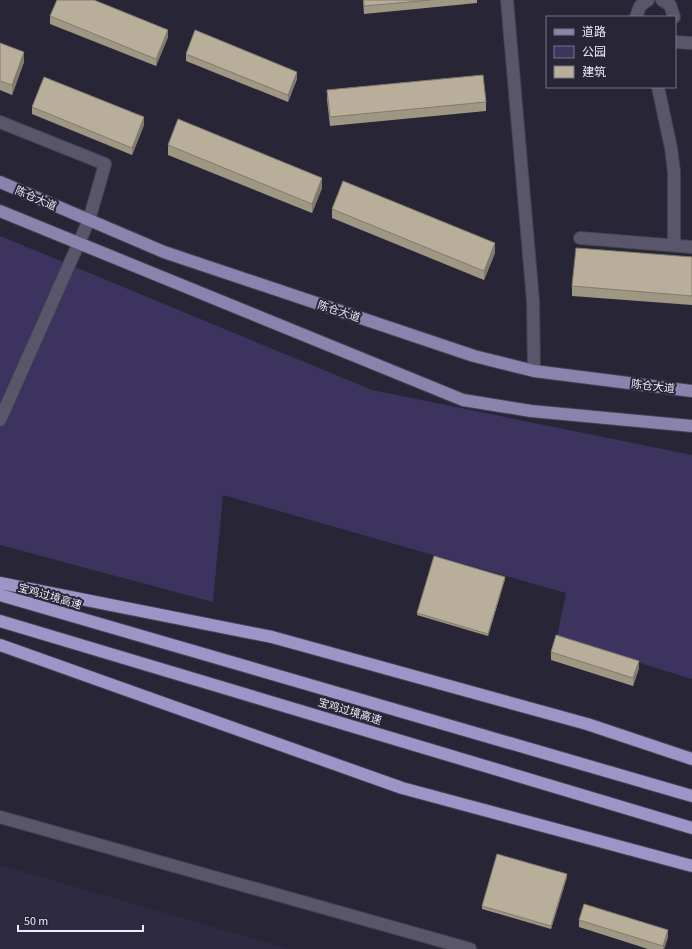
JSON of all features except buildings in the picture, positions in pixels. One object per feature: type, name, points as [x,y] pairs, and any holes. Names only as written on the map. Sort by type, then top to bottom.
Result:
[{"type":"highway","points":[[0,583],[272,637],[587,724],[692,759]]},
{"type":"highway","name":"宝鸡过境高速","points":[[0,595],[692,796]]},
{"type":"highway","name":"宝鸡过境高速","points":[[0,621],[692,828]]},
{"type":"highway","points":[[0,645],[402,788],[692,866]]},
{"type":"main road","name":"陈仓大道","points":[[0,182],[164,252],[474,356],[534,371],[692,391]]},
{"type":"main road","points":[[0,211],[463,400],[531,410],[692,426]]},
{"type":"street","points":[[507,0],[533,301],[534,371]]},
{"type":"street","points":[[636,16],[640,6],[648,0]]},
{"type":"street","points":[[662,0],[670,5],[674,16]]},
{"type":"street","points":[[676,42],[692,43]]},
{"type":"street","points":[[658,88],[670,141],[674,172],[676,197],[674,245]]},
{"type":"street","points":[[0,122],[105,164],[89,220],[0,420]]},
{"type":"street","points":[[580,238],[692,247]]},
{"type":"street","points":[[0,817],[470,949]]},
{"type":"shaded area","points":[[0,865],[289,949],[0,949]]},
{"type":"green space","points":[[0,236],[372,390],[692,455],[692,679],[557,637],[566,593],[223,495],[213,602],[0,545]]}]
